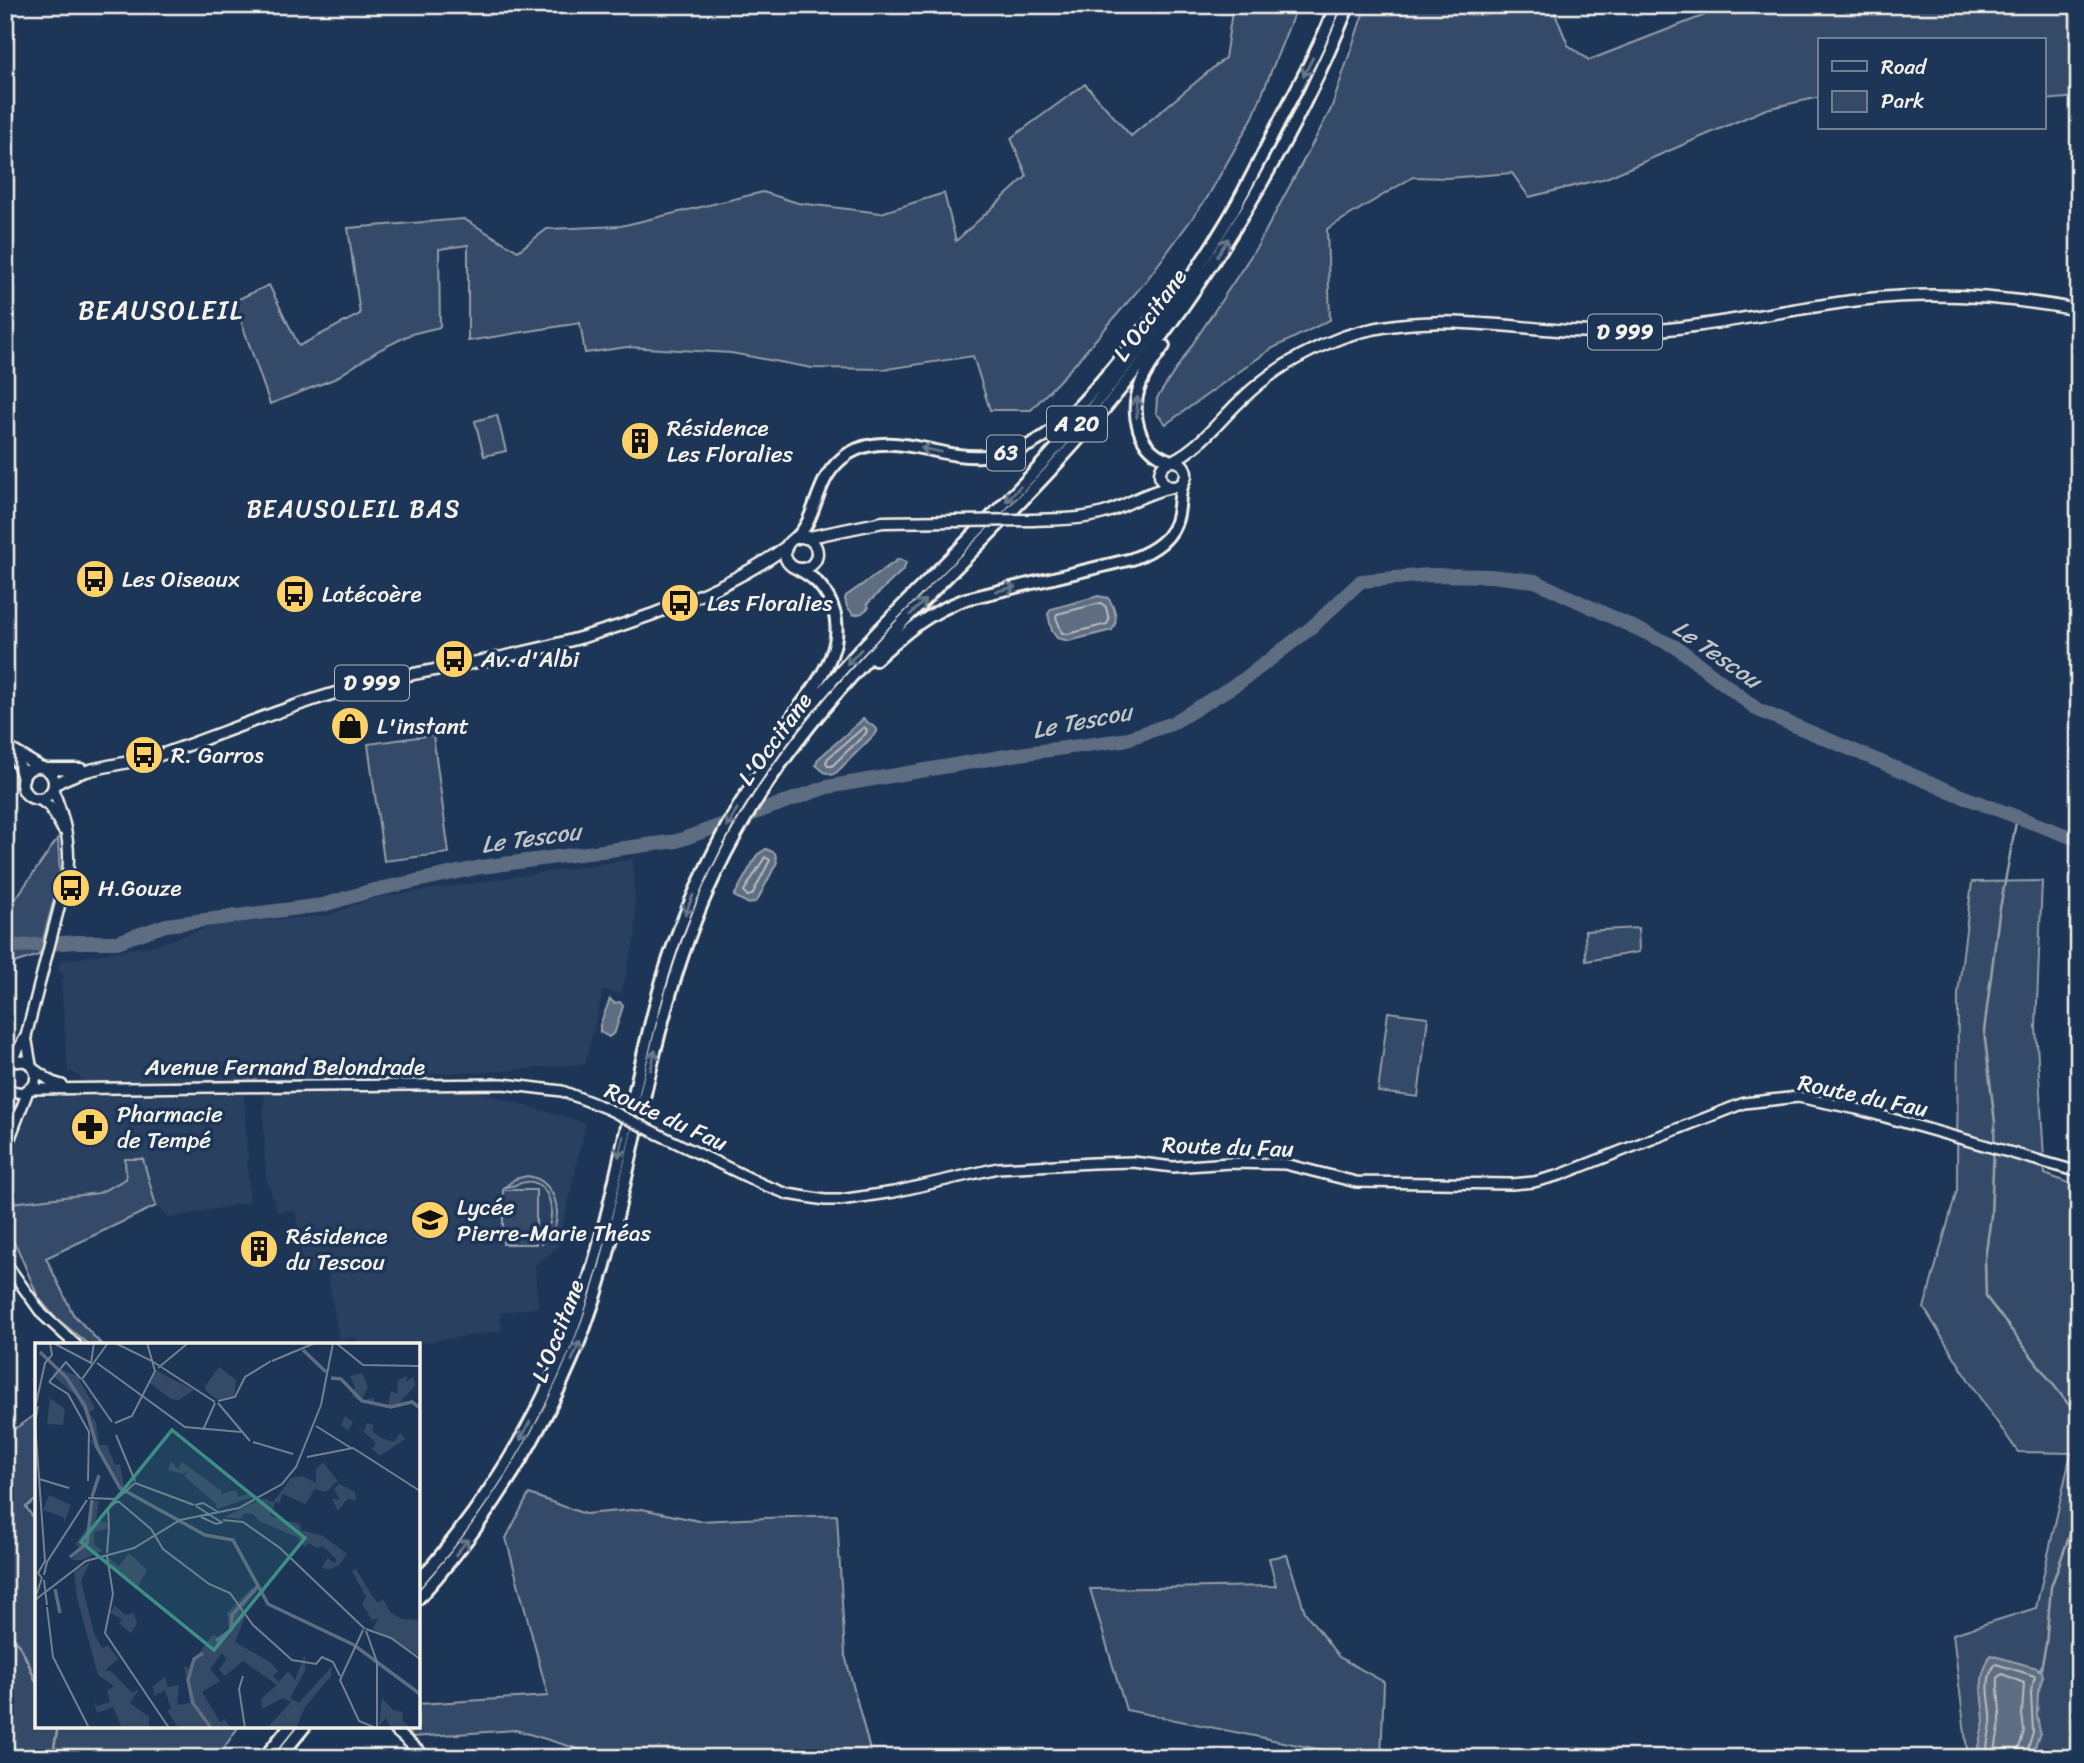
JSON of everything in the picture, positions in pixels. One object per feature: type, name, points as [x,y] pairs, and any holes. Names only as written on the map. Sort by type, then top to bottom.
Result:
[{"type":"highway","name":"L'Occitane","points":[[420,1597],[467,1542],[501,1494],[547,1415],[579,1344],[607,1255],[675,975],[700,908],[733,839],[789,750],[828,701],[1072,447],[1141,364],[1197,278],[1322,39],[1336,5]]},
{"type":"highway","name":"L'Occitane","points":[[420,1580],[457,1536],[491,1489],[537,1410],[568,1340],[594,1263],[664,972],[690,903],[746,792],[820,694],[1064,439],[1238,225],[1334,43],[1349,5]]},
{"type":"highway","points":[[1172,460],[1155,454],[1143,440],[1136,414],[1137,396],[1146,372],[1197,278]]},
{"type":"highway","name":"63","points":[[796,541],[807,523],[827,476],[837,463],[858,449],[874,444],[895,444],[958,455],[987,456],[1023,448],[1048,435],[1197,278]]},
{"type":"highway","points":[[828,701],[914,625],[947,605],[966,598],[1132,559],[1156,548],[1167,538],[1177,520],[1180,490],[1185,477]]},
{"type":"highway","points":[[760,772],[790,720],[825,670],[835,642],[837,628],[832,605],[820,583],[796,568]]},
{"type":"highway","points":[[264,1758],[288,1728]]},
{"type":"highway","points":[[279,1758],[303,1728]]},
{"type":"main road","name":"D 999","points":[[1172,460],[1190,451],[1244,397],[1294,360],[1349,335],[1396,324],[1451,321],[1565,332],[1625,332],[1697,326],[1870,299],[1929,296],[2004,299],[2079,310]]},
{"type":"main road","name":"D 999","points":[[1185,477],[1194,455],[1206,437]]},
{"type":"main road","points":[[1172,460],[1181,463],[1185,477],[1171,487],[1162,483],[1159,473],[1162,465],[1172,460]]},
{"type":"main road","name":"D 999","points":[[1129,502],[1150,485],[1159,473]]},
{"type":"main road","name":"D 999","points":[[53,788],[65,778],[149,759],[367,684],[510,656],[581,637],[692,598],[760,564],[796,541],[883,522],[1087,517],[1171,487]]},
{"type":"main road","points":[[760,564],[772,562],[796,568],[812,565],[825,541],[839,530]]},
{"type":"main road","points":[[796,568],[786,558],[796,541],[815,544],[817,556]]},
{"type":"main road","points":[[5,746],[53,776],[53,788],[47,796],[39,799],[26,793],[19,765],[5,746]]},
{"type":"main road","name":"D 999","points":[[43,768],[99,769]]},
{"type":"main road","points":[[23,779],[31,769],[43,768]]},
{"type":"street","points":[[8,1065],[26,1036],[69,866],[68,840],[53,788]]},
{"type":"street","points":[[39,799],[53,811],[68,840]]},
{"type":"street","points":[[5,1151],[17,1117],[36,1080],[26,1036]]},
{"type":"street","name":"Avenue Fernand Belondrade","points":[[8,1065],[18,1060],[33,1067],[52,1082],[67,1087]]},
{"type":"street","name":"Avenue Fernand Belondrade","points":[[8,1089],[17,1093],[67,1087],[503,1084]]},
{"type":"street","name":"Route du Fau","points":[[503,1084],[562,1091],[608,1109],[764,1185],[788,1194],[832,1200],[894,1192],[998,1168],[1093,1163],[1133,1162],[1173,1167],[1230,1163],[1285,1164],[1356,1182],[1534,1182],[1592,1164],[1744,1103],[1798,1097],[1857,1110],[2079,1172]]},
{"type":"street","points":[[8,1089],[17,1117]]},
{"type":"street","points":[[5,1262],[42,1314],[74,1343]]},
{"type":"street","points":[[392,1728],[427,1758]]},
{"type":"shaded area","points":[[633,859],[636,933],[621,994],[603,990],[585,1064],[426,1075],[422,1079],[406,1080],[86,1082],[73,1072],[68,1073],[61,980],[64,979],[63,974],[58,971],[60,961],[155,945],[216,925],[329,915],[374,898]]},
{"type":"shaded area","name":"Lycée Pierre-Marie Théas","points":[[474,1090],[586,1123],[558,1247],[535,1265],[538,1307],[500,1313],[502,1331],[418,1343],[358,1343],[356,1337],[339,1340],[327,1270],[304,1274],[295,1210],[277,1212],[266,1177],[264,1092]]},
{"type":"shaded area","points":[[244,1095],[250,1202],[170,1218],[156,1206],[143,1159],[125,1159],[126,1179],[99,1193],[10,1203],[5,1201],[5,1176],[33,1097]]},
{"type":"green space","points":[[1233,5],[1296,5],[1253,117],[1207,198],[1146,281],[1031,410],[990,410],[973,356],[887,369],[812,368],[731,353],[627,347],[585,353],[580,323],[468,341],[468,245],[439,249],[440,327],[411,334],[379,350],[334,379],[270,404],[234,301],[269,285],[299,346],[360,314],[348,228],[464,219],[518,251],[547,229],[621,226],[763,192],[798,203],[881,213],[944,193],[956,241],[1027,176],[1011,138],[1085,84],[1131,136],[1225,58]]},
{"type":"green space","points":[[1366,5],[1554,5],[1568,45],[1589,60],[1731,5],[2079,5],[2079,97],[2046,100],[2046,38],[1818,38],[1818,97],[1766,109],[1606,178],[1529,197],[1512,173],[1447,178],[1413,177],[1327,229],[1330,320],[1271,349],[1166,424],[1156,413],[1157,398],[1258,245],[1331,109]]},
{"type":"green space","points":[[497,415],[506,451],[484,456],[475,421]]},
{"type":"green space","points":[[433,735],[449,853],[384,861],[368,744]]},
{"type":"green space","points":[[58,838],[60,876],[39,955],[5,966],[5,906],[10,907]]},
{"type":"green space","points":[[2042,881],[2036,1027],[2045,1174],[2079,1187],[2079,1758],[1968,1758],[1953,1634],[2036,1608],[2071,1453],[2018,1452],[1978,1395],[1924,1308],[1957,1190],[1958,994],[1972,882]]},
{"type":"green space","points":[[1638,928],[1639,952],[1586,961],[1585,931]]},
{"type":"green space","points":[[1388,1012],[1428,1017],[1418,1097],[1378,1092]]},
{"type":"green space","points":[[125,1159],[143,1159],[156,1206],[46,1258],[73,1314],[100,1343],[87,1343],[53,1315],[38,1297],[17,1247],[5,1233],[5,1201],[11,1203],[99,1193],[126,1179]]},
{"type":"green space","points":[[527,1176],[546,1185],[553,1194],[556,1205],[555,1227],[541,1244],[541,1237],[551,1216],[549,1198],[545,1191],[532,1182],[505,1187],[515,1179]]},
{"type":"green space","points":[[503,1190],[536,1190],[536,1244],[503,1244]]},
{"type":"green space","points":[[35,1414],[35,1500],[26,1507],[35,1520],[35,1728],[238,1728],[217,1758],[5,1758],[5,1436]]},
{"type":"green space","points":[[529,1494],[585,1514],[642,1509],[699,1521],[837,1515],[845,1655],[872,1758],[608,1758],[516,1730],[413,1737],[405,1728],[420,1728],[420,1704],[548,1696],[506,1538]]},
{"type":"green space","points":[[1287,1555],[1305,1612],[1339,1657],[1384,1682],[1381,1758],[1362,1758],[1126,1710],[1090,1589],[1276,1586],[1269,1558]]},
{"type":"water","points":[[899,559],[906,562],[904,569],[867,604],[869,607],[854,615],[847,607],[846,596]]},
{"type":"water","points":[[1098,596],[1108,598],[1113,605],[1116,618],[1112,630],[1069,641],[1057,638],[1052,631],[1048,614],[1051,609]]},
{"type":"water","points":[[863,719],[877,729],[877,732],[837,772],[832,775],[824,772],[816,765],[818,759]]},
{"type":"water","points":[[766,849],[775,853],[777,862],[757,901],[749,904],[734,896],[757,855]]},
{"type":"water","points":[[610,999],[623,1006],[615,1032],[609,1037],[600,1032],[600,1025]]},
{"type":"water","points":[[1990,1655],[2041,1669],[2043,1676],[2038,1693],[2037,1714],[2040,1733],[2031,1758],[1980,1758],[1978,1747],[1984,1721],[1981,1689],[1983,1673]]},
{"type":"waterway","name":"Le Tescou","points":[[5,947],[117,942],[166,925],[323,905],[370,891],[481,867],[677,841],[827,787],[1012,755],[1123,740],[1171,724],[1243,680],[1311,628],[1361,581],[1428,575],[1491,576],[1535,581],[1678,648],[1758,710],[1964,797],[2079,840]]},
{"type":"waterway","points":[[2017,817],[1999,914],[1984,1031],[1995,1123],[1991,1216],[1985,1259],[1986,1297],[2079,1418]]},
{"type":"waterway","points":[[2038,1670],[2041,1669],[2046,1644],[2051,1587],[2079,1509]]},
{"type":"waterway","points":[[5,1627],[20,1647],[35,1679]]},
{"type":"waterway","points":[[52,1758],[58,1728]]},
{"type":"place","name":"Résidence Les Floralies","points":[[640,441]]},
{"type":"place","name":"Les Oiseaux","points":[[95,579]]},
{"type":"place","name":"Latécoère","points":[[295,594]]},
{"type":"place","name":"Les Floralies","points":[[680,603]]},
{"type":"place","name":"Av. d'Albi","points":[[454,659]]},
{"type":"place","name":"L'instant","points":[[350,726]]},
{"type":"place","name":"R. Garros","points":[[144,755]]},
{"type":"place","name":"H.Gouze","points":[[71,888]]},
{"type":"place","name":"Pharmacie de Tempé","points":[[90,1127]]},
{"type":"place","name":"Lycée Pierre-Marie Théas","points":[[430,1220]]},
{"type":"place","name":"Résidence du Tescou","points":[[259,1249]]},
{"type":"district","name":"BEAUSOLEIL","points":[[161,310]]},
{"type":"district","name":"BEAUSOLEIL BAS","points":[[354,509]]}]
